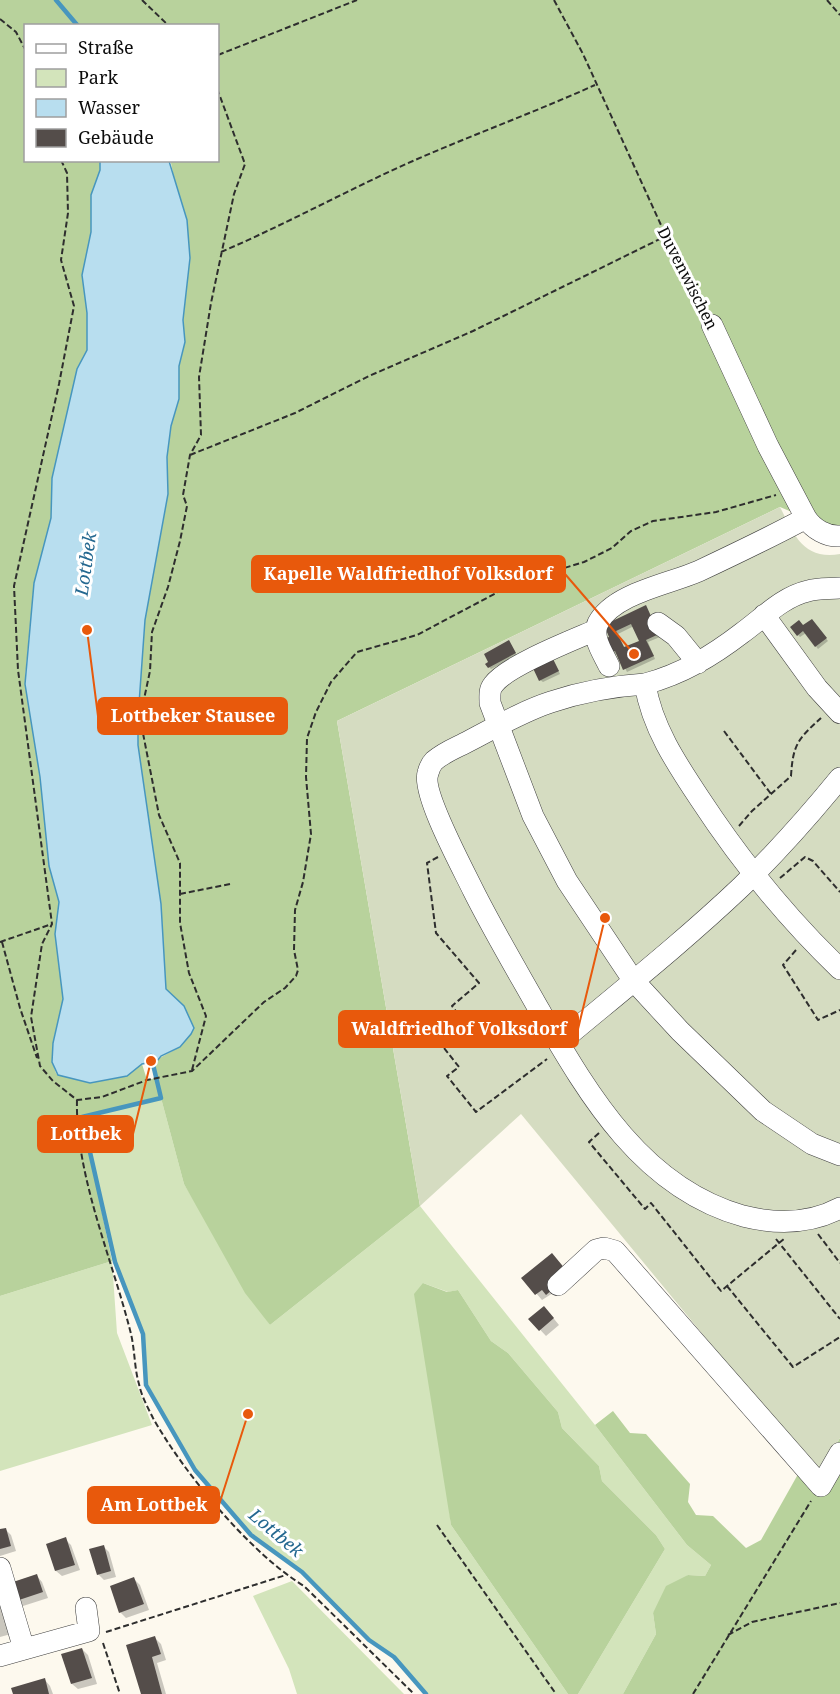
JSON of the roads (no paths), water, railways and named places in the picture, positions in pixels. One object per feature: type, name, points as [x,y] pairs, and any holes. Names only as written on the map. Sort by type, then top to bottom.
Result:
[{"type":"street","name":"Duvenwischen","points":[[712,325],[788,487],[806,518],[810,524],[824,534],[840,536]]},
{"type":"street","points":[[609,666],[597,639],[596,630],[604,615],[623,601],[667,581],[695,572],[806,518]]},
{"type":"street","points":[[840,588],[807,591],[790,598],[683,672],[645,684],[617,687],[552,702],[499,725],[442,755],[432,763],[426,779],[453,850],[487,919],[577,1075],[633,1148],[666,1177],[697,1198],[726,1211],[762,1221],[790,1221],[807,1219],[840,1208]]},
{"type":"street","points":[[764,615],[817,688],[838,707]]},
{"type":"street","points":[[658,623],[676,636],[698,663]]},
{"type":"street","points":[[596,630],[511,670],[494,682],[491,689],[490,703],[533,816],[567,881],[633,980],[680,1031],[764,1111],[812,1144],[840,1155]]},
{"type":"street","points":[[645,684],[649,707],[669,749],[726,838],[767,891],[840,969]]},
{"type":"street","points":[[560,1045],[682,940],[754,874],[805,821],[840,778]]},
{"type":"street","points":[[558,1285],[596,1250],[604,1248],[615,1251],[821,1486],[840,1453]]},
{"type":"street","points":[[0,1568],[24,1649]]},
{"type":"street","points":[[0,1656],[89,1631],[86,1608]]},
{"type":"water","points":[[100,162],[169,162],[187,220],[190,258],[183,320],[185,342],[179,366],[179,399],[171,426],[167,457],[168,494],[145,620],[138,745],[161,904],[166,989],[184,1006],[194,1028],[180,1047],[161,1056],[157,1061],[142,1064],[127,1076],[90,1083],[58,1075],[52,1062],[53,1043],[63,999],[55,934],[59,902],[49,866],[40,777],[25,684],[34,583],[51,518],[52,478],[77,369],[87,350],[87,313],[82,275],[91,232],[91,195],[100,170]]},
{"type":"waterway","name":"Lottbek","points":[[56,0],[76,24]]},
{"type":"waterway","name":"Lottbek","points":[[151,1056],[161,1098],[82,1117],[115,1262],[143,1334],[146,1385],[195,1470],[251,1535],[302,1572],[369,1640],[394,1657],[426,1694]]},
{"type":"place","name":"Lottbeker Stausee","points":[[87,630]]},
{"type":"place","name":"Kapelle Waldfriedhof Volksdorf","points":[[634,654]]},
{"type":"place","name":"Waldfriedhof Volksdorf","points":[[605,918]]},
{"type":"place","name":"Lottbek","points":[[151,1061]]},
{"type":"place","name":"Am Lottbek","points":[[248,1414]]}]
